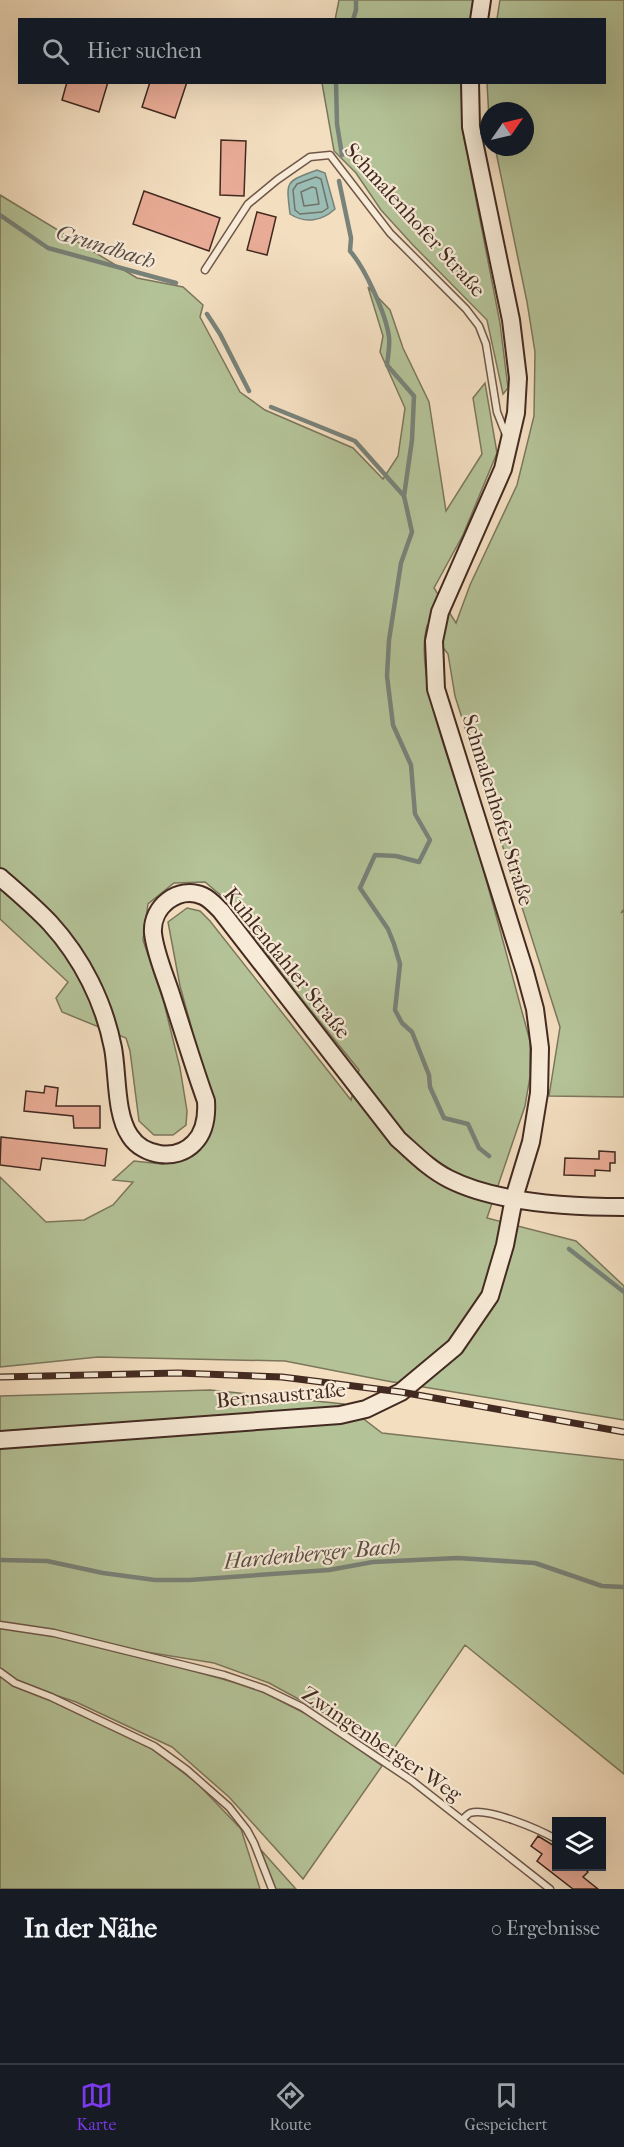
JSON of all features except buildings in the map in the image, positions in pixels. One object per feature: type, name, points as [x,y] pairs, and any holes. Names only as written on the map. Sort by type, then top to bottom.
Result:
[{"type":"main road","points":[[479,18],[482,0]]},
{"type":"main road","name":"Schmalenhofer Straße","points":[[470,84],[471,127],[511,320],[518,378],[516,413],[503,469],[440,612],[434,652],[436,689],[535,1009],[540,1048],[539,1093],[531,1143],[514,1198]]},
{"type":"main road","name":"Kuhlendahler Straße","points":[[0,877],[49,922],[66,942],[93,987],[113,1046],[124,1126],[131,1138],[142,1149],[154,1154],[173,1154],[184,1150],[193,1144],[205,1124],[207,1114],[206,1101],[164,975],[153,932],[156,918],[165,903],[173,897],[191,894],[202,896],[221,910],[398,1139],[428,1166],[467,1187],[514,1198],[591,1207],[624,1207]]},
{"type":"main road","name":"Bernsaustraße","points":[[0,1440],[340,1415],[366,1409],[388,1399],[401,1392],[455,1347],[490,1296],[505,1245],[514,1198]]},
{"type":"lane","name":"Schmalenhofer Straße","points":[[205,270],[248,204],[310,157],[330,155],[390,233],[466,309],[479,326],[486,344],[492,372],[497,412],[509,444]]},
{"type":"lane","name":"Zwingenberger Weg","points":[[0,1625],[76,1638],[224,1675],[265,1689],[302,1707],[395,1768],[463,1818],[550,1889]]},
{"type":"lane","points":[[0,1672],[15,1683],[51,1697],[154,1746],[187,1770],[229,1807],[247,1830],[272,1889]]},
{"type":"lane","points":[[463,1818],[470,1813],[482,1812],[537,1828],[552,1837]]},
{"type":"green space","points":[[339,0],[476,0],[472,18],[335,18]]},
{"type":"green space","points":[[500,0],[624,0],[624,909],[621,913],[624,911],[624,1097],[549,1096],[560,1027],[455,696],[448,654],[427,626],[424,647],[430,698],[478,852],[530,1041],[530,1077],[525,1106],[487,1218],[576,1241],[624,1286],[624,1420],[387,1381],[285,1361],[98,1357],[0,1367],[0,1177],[46,1222],[84,1220],[113,1205],[133,1182],[113,1180],[134,1161],[162,1164],[177,1161],[211,1098],[180,986],[168,922],[187,908],[200,911],[351,1100],[359,1070],[295,991],[230,903],[205,882],[174,883],[148,904],[143,940],[164,1003],[180,1068],[187,1111],[186,1125],[173,1135],[154,1135],[139,1121],[130,1051],[126,1038],[62,1012],[56,998],[68,982],[0,919],[0,195],[137,278],[183,287],[203,305],[200,317],[240,392],[265,410],[353,448],[383,479],[398,456],[405,408],[380,352],[383,336],[368,287],[390,310],[403,348],[429,402],[446,511],[482,454],[473,398],[485,383],[497,453],[463,535],[434,588],[456,623],[470,585],[517,485],[534,416],[535,352],[497,156],[534,156],[534,102],[488,102],[487,84],[606,84],[606,18],[497,18]]},
{"type":"green space","points":[[322,84],[462,84],[462,127],[500,323],[508,388],[503,394],[487,320],[381,210],[356,173],[334,151]]},
{"type":"green space","points":[[210,1390],[344,1404],[382,1433],[624,1460],[624,1774],[465,1645],[388,1757],[326,1714],[269,1683],[214,1663],[91,1643],[255,1688],[318,1720],[382,1766],[303,1879],[229,1797],[172,1747],[76,1702],[49,1693],[150,1747],[198,1784],[241,1829],[260,1889],[0,1889],[0,1396]]},
{"type":"green space","points":[[261,1850],[295,1888],[296,1889],[274,1889]]},
{"type":"water","points":[[317,170],[325,173],[335,209],[313,220],[302,219],[290,214],[288,188],[290,184],[293,180]]},
{"type":"waterway","points":[[354,18],[356,0]]},
{"type":"waterway","points":[[336,84],[337,124],[342,155]]},
{"type":"waterway","points":[[339,181],[351,238],[350,251],[368,280],[387,327],[389,337],[387,365],[414,396],[412,440],[404,496],[412,532],[401,563],[389,640],[387,676],[393,725],[411,765],[415,814],[430,840],[419,862],[396,856],[375,855],[360,888],[388,929],[394,944],[400,964],[395,1010],[402,1023],[412,1032],[429,1075],[430,1087],[444,1118],[468,1124],[479,1148],[489,1156]]},
{"type":"waterway","name":"Grundbach","points":[[0,215],[48,248],[176,283]]},
{"type":"waterway","name":"Grundbach","points":[[207,314],[220,334],[249,391]]},
{"type":"waterway","name":"Grundbach","points":[[271,407],[355,441],[404,496]]},
{"type":"waterway","points":[[569,1249],[624,1292]]},
{"type":"waterway","name":"Hardenberger Bach","points":[[0,1560],[47,1561],[103,1573],[155,1580],[189,1580],[329,1570],[373,1562],[458,1558],[535,1563],[602,1586],[624,1587]]},
{"type":"railway","points":[[0,1377],[178,1373],[282,1377],[401,1392],[624,1432]]}]
